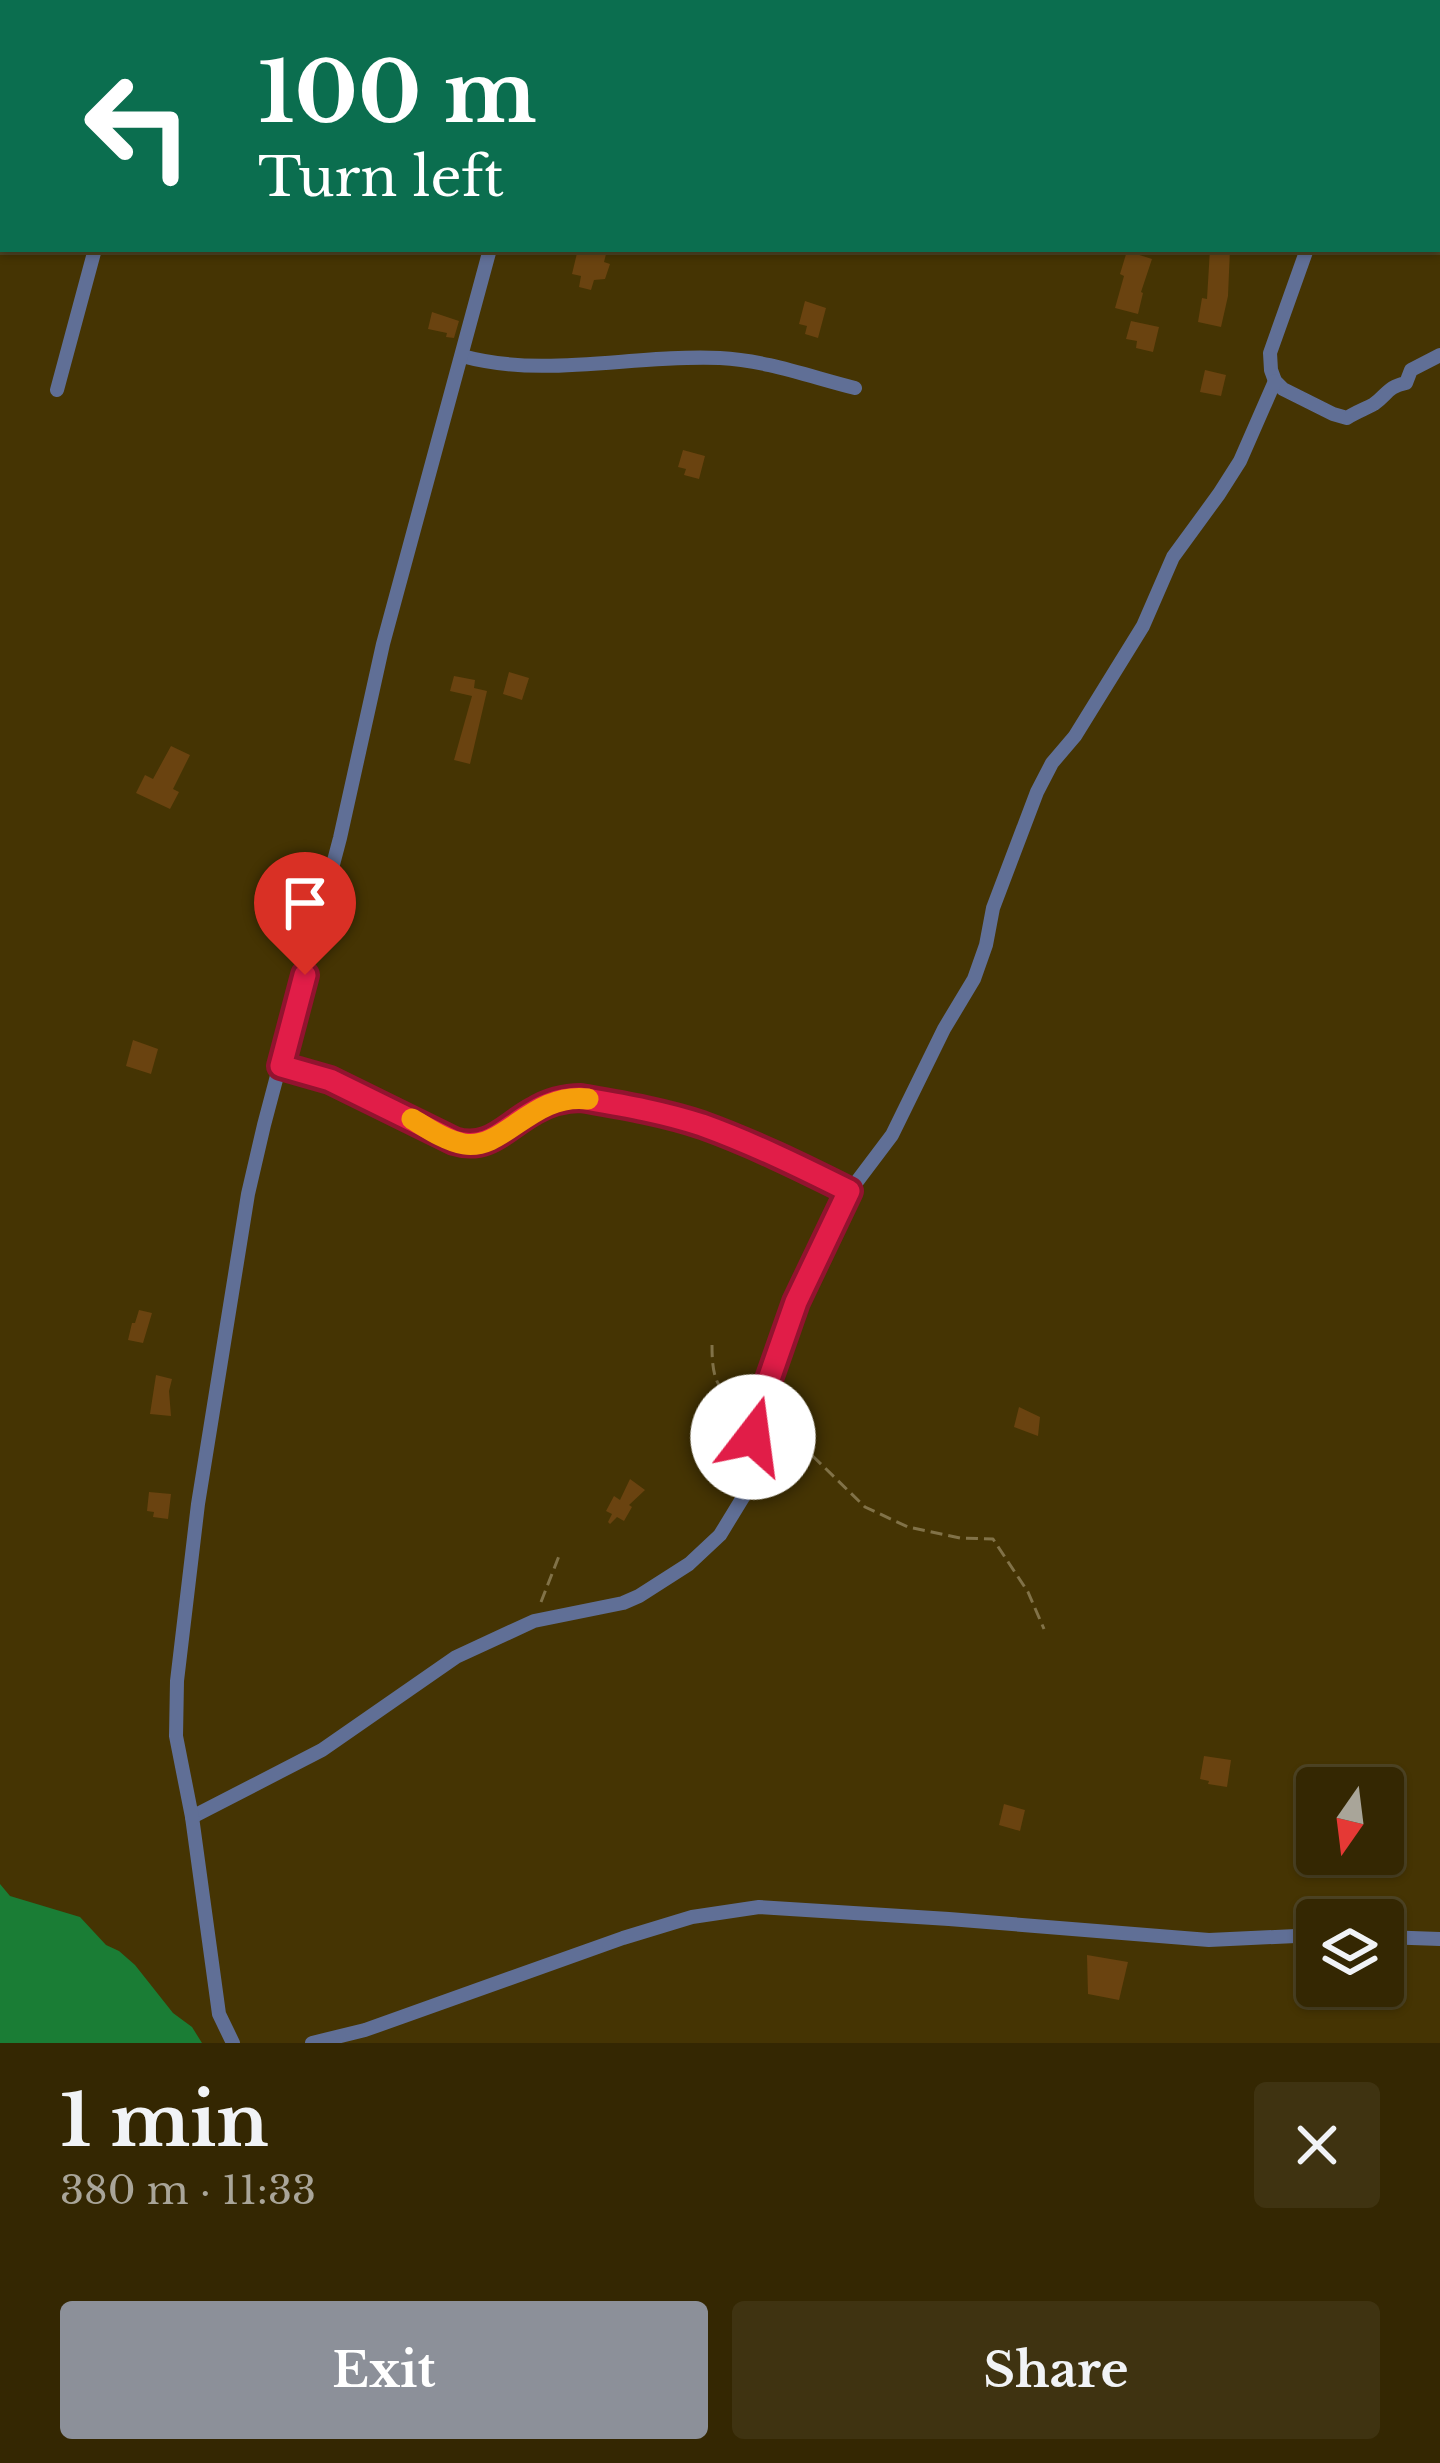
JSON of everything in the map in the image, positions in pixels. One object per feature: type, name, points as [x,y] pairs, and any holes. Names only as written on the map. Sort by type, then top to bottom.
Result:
[{"type":"street","points":[[57,390],[94,252]]},
{"type":"street","points":[[233,2043],[219,2014],[176,1736],[177,1681],[198,1504],[248,1194],[340,838],[383,644],[489,252]]},
{"type":"street","points":[[1305,252],[1270,353],[1275,381],[1283,389],[1347,418],[1375,403],[1390,386],[1406,383],[1411,370],[1440,355]]},
{"type":"street","points":[[462,356],[536,367],[726,358],[855,388]]},
{"type":"street","points":[[192,1816],[322,1750],[456,1657],[534,1621],[640,1596],[689,1564],[720,1535],[750,1490],[755,1422],[796,1302],[849,1191],[892,1135],[974,979],[993,908],[1045,777],[1143,626],[1173,557],[1232,474],[1275,381]]},
{"type":"street","points":[[281,1066],[330,1080],[465,1144],[493,1139],[531,1112],[557,1101],[581,1098],[700,1125],[849,1191]]},
{"type":"street","points":[[312,2043],[365,2030],[675,1922],[759,1907],[1209,1940],[1296,1936]]},
{"type":"street","points":[[1404,1938],[1440,1939]]},
{"type":"path","points":[[712,1345],[712,1371],[723,1395],[755,1422],[784,1428],[865,1507],[908,1527],[960,1538],[993,1539],[1028,1592],[1044,1629]]},
{"type":"path","points":[[534,1621],[559,1556]]},
{"type":"shaded area","points":[[0,1884],[10,1896],[80,1917],[106,1945],[135,1965],[202,2043],[0,2043]]},
{"type":"building","points":[[577,252],[606,254],[604,262],[610,264],[605,279],[594,280],[591,290],[579,287],[581,276],[572,274]]},
{"type":"building","points":[[1127,252],[1152,259],[1138,314],[1115,308],[1124,276],[1120,274]]},
{"type":"building","points":[[1210,252],[1230,252],[1221,327],[1198,322],[1202,298],[1207,299]]},
{"type":"building","points":[[805,301],[826,308],[818,338],[805,334],[807,326],[799,324]]},
{"type":"building","points":[[432,312],[459,321],[454,338],[428,329]]},
{"type":"building","points":[[1131,321],[1159,327],[1153,352],[1136,348],[1137,341],[1126,339]]},
{"type":"building","points":[[1205,370],[1226,375],[1221,396],[1200,392]]},
{"type":"building","points":[[683,450],[705,456],[699,479],[684,475],[686,469],[678,467]]},
{"type":"building","points":[[509,672],[529,678],[522,700],[503,694]]},
{"type":"building","points":[[454,676],[475,680],[474,688],[487,691],[470,764],[454,760],[472,696],[450,691]]},
{"type":"building","points":[[171,746],[190,755],[173,789],[179,792],[170,809],[136,793],[145,775],[153,779]]},
{"type":"building","points":[[133,1040],[158,1049],[151,1074],[126,1066]]},
{"type":"building","points":[[139,1310],[152,1313],[143,1343],[128,1340]]},
{"type":"building","points":[[156,1375],[172,1379],[171,1416],[150,1414]]},
{"type":"building","points":[[1019,1407],[1040,1417],[1038,1436],[1014,1427]]},
{"type":"building","points":[[630,1479],[645,1490],[629,1505],[624,1521],[617,1517],[610,1524],[612,1514],[606,1511],[614,1496],[620,1500]]},
{"type":"building","points":[[149,1492],[171,1494],[168,1519],[147,1511]]},
{"type":"building","points":[[1204,1756],[1231,1760],[1227,1787],[1200,1779]]},
{"type":"building","points":[[1004,1804],[1025,1810],[1020,1831],[999,1825]]},
{"type":"building","points":[[1087,1955],[1128,1962],[1119,2000],[1088,1994]]},
{"type":"slow traffic","points":[[412,1119],[454,1141],[476,1145],[557,1101],[588,1099]]},
{"type":"route","points":[[305,975],[281,1066],[330,1080],[454,1141],[484,1143],[531,1112],[567,1098],[581,1098],[700,1125],[849,1191],[796,1302],[753,1437]]}]
